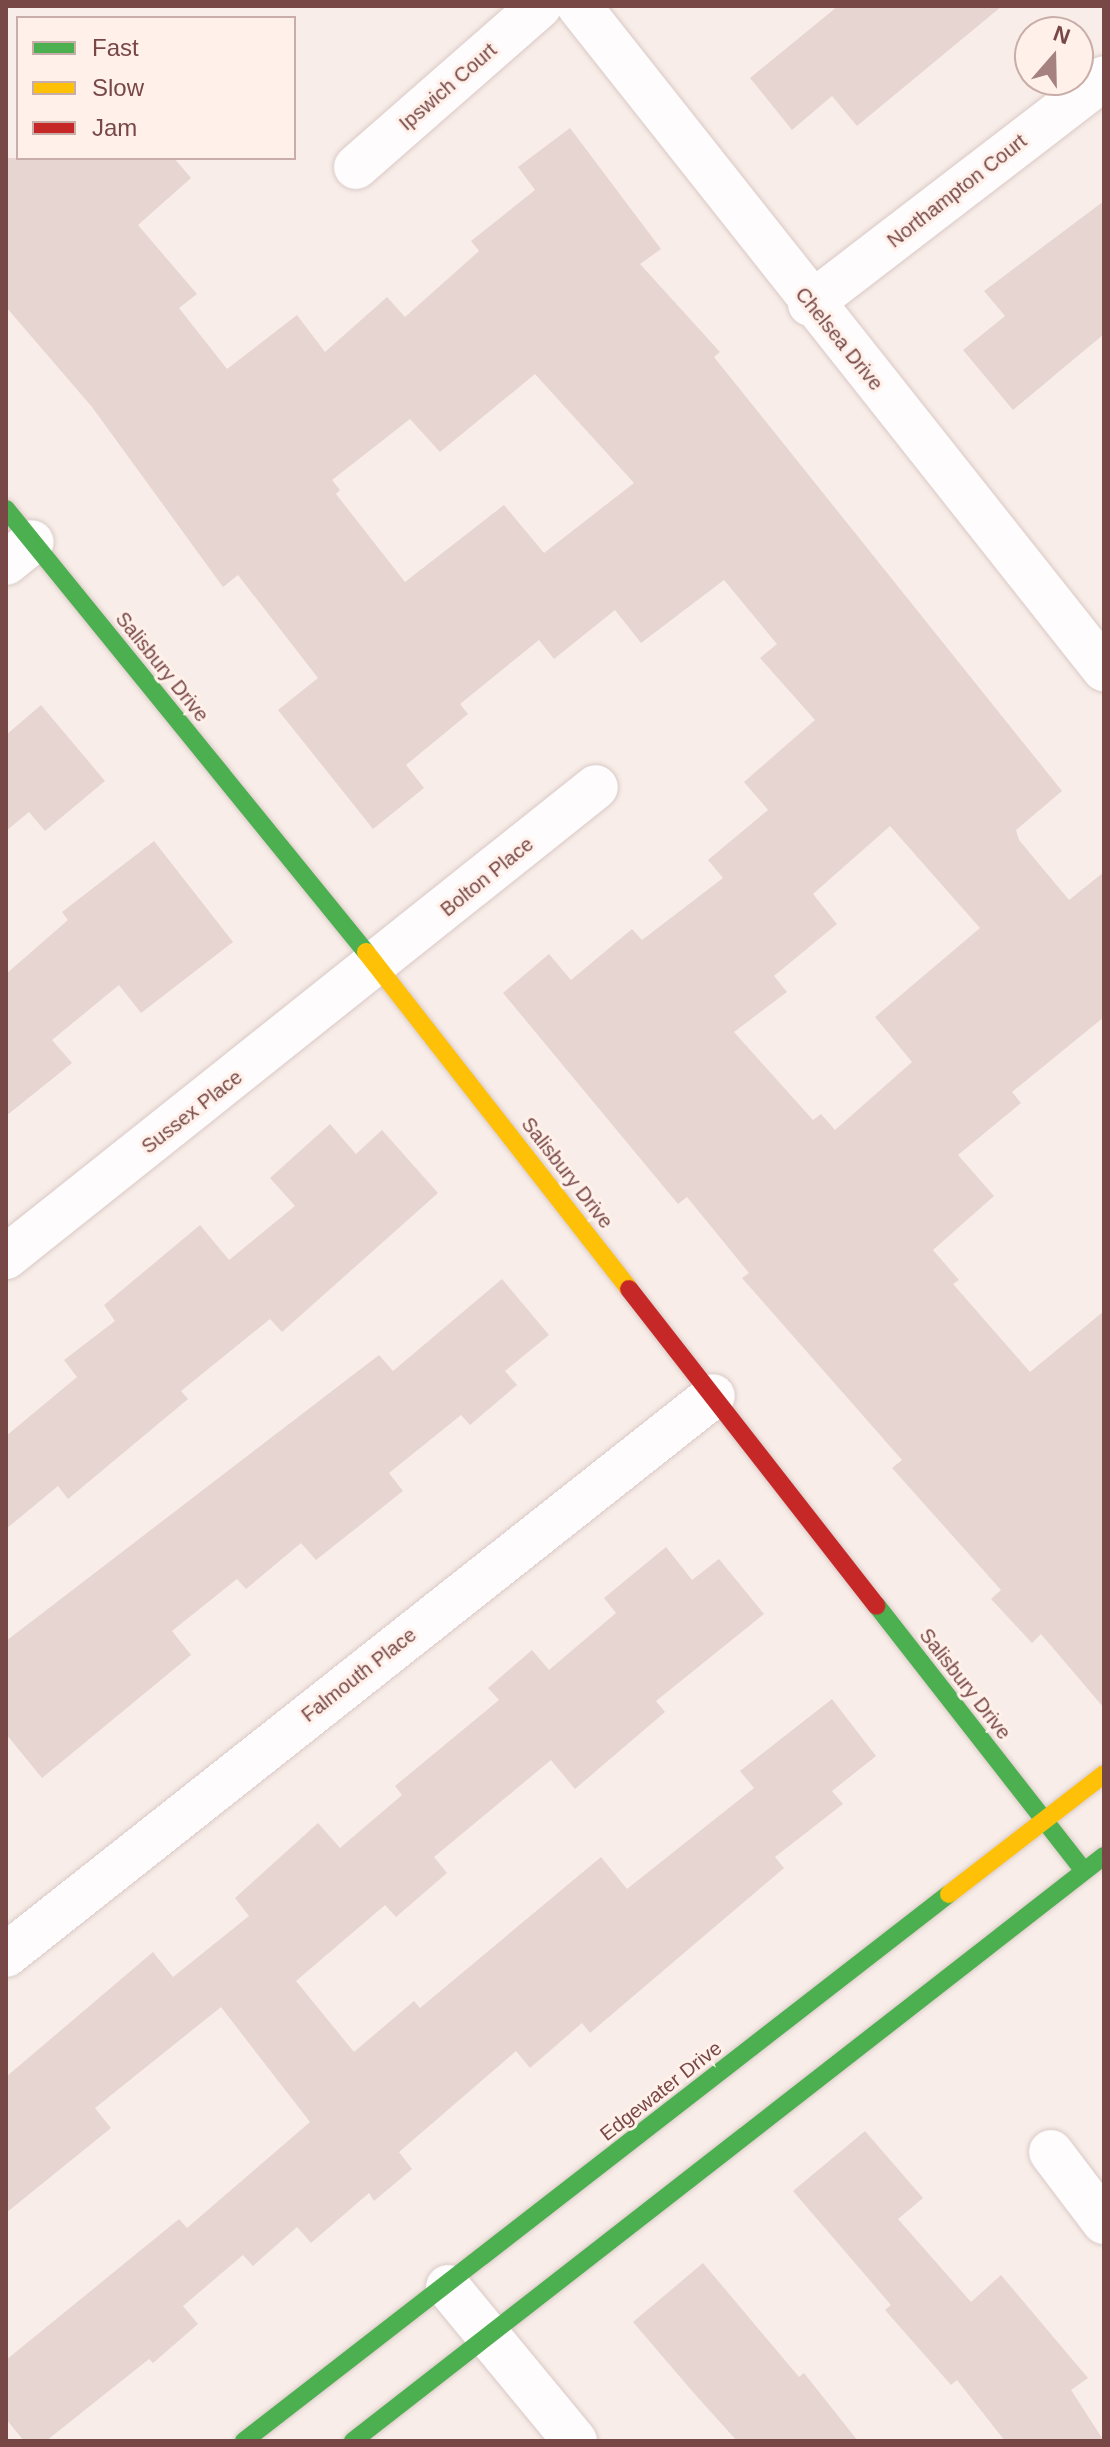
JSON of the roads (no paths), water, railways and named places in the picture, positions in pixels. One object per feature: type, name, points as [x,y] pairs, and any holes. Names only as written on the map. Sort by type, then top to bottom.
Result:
[{"type":"street","name":"Ipswich Court","points":[[356,167],[540,6]]},
{"type":"street","name":"Chelsea Drive","points":[[579,6],[810,304],[1104,669]]},
{"type":"street","name":"Northampton Court","points":[[810,304],[1104,78]]},
{"type":"street","name":"Salisbury Drive","points":[[15,538],[377,966],[1084,1871]]},
{"type":"street","name":"Bolton Place","points":[[377,966],[596,787]]},
{"type":"street","name":"Sussex Place","points":[[6,1257],[377,966]]},
{"type":"street","name":"Falmouth Place","points":[[6,1955],[713,1396]]},
{"type":"street","name":"Edgewater Drive","points":[[244,2441],[448,2287],[1043,1818],[1104,1774]]},
{"type":"street","points":[[353,2441],[1104,1856]]},
{"type":"street","points":[[1051,2152],[1104,2222]]},
{"type":"street","points":[[448,2287],[575,2441]]}]
